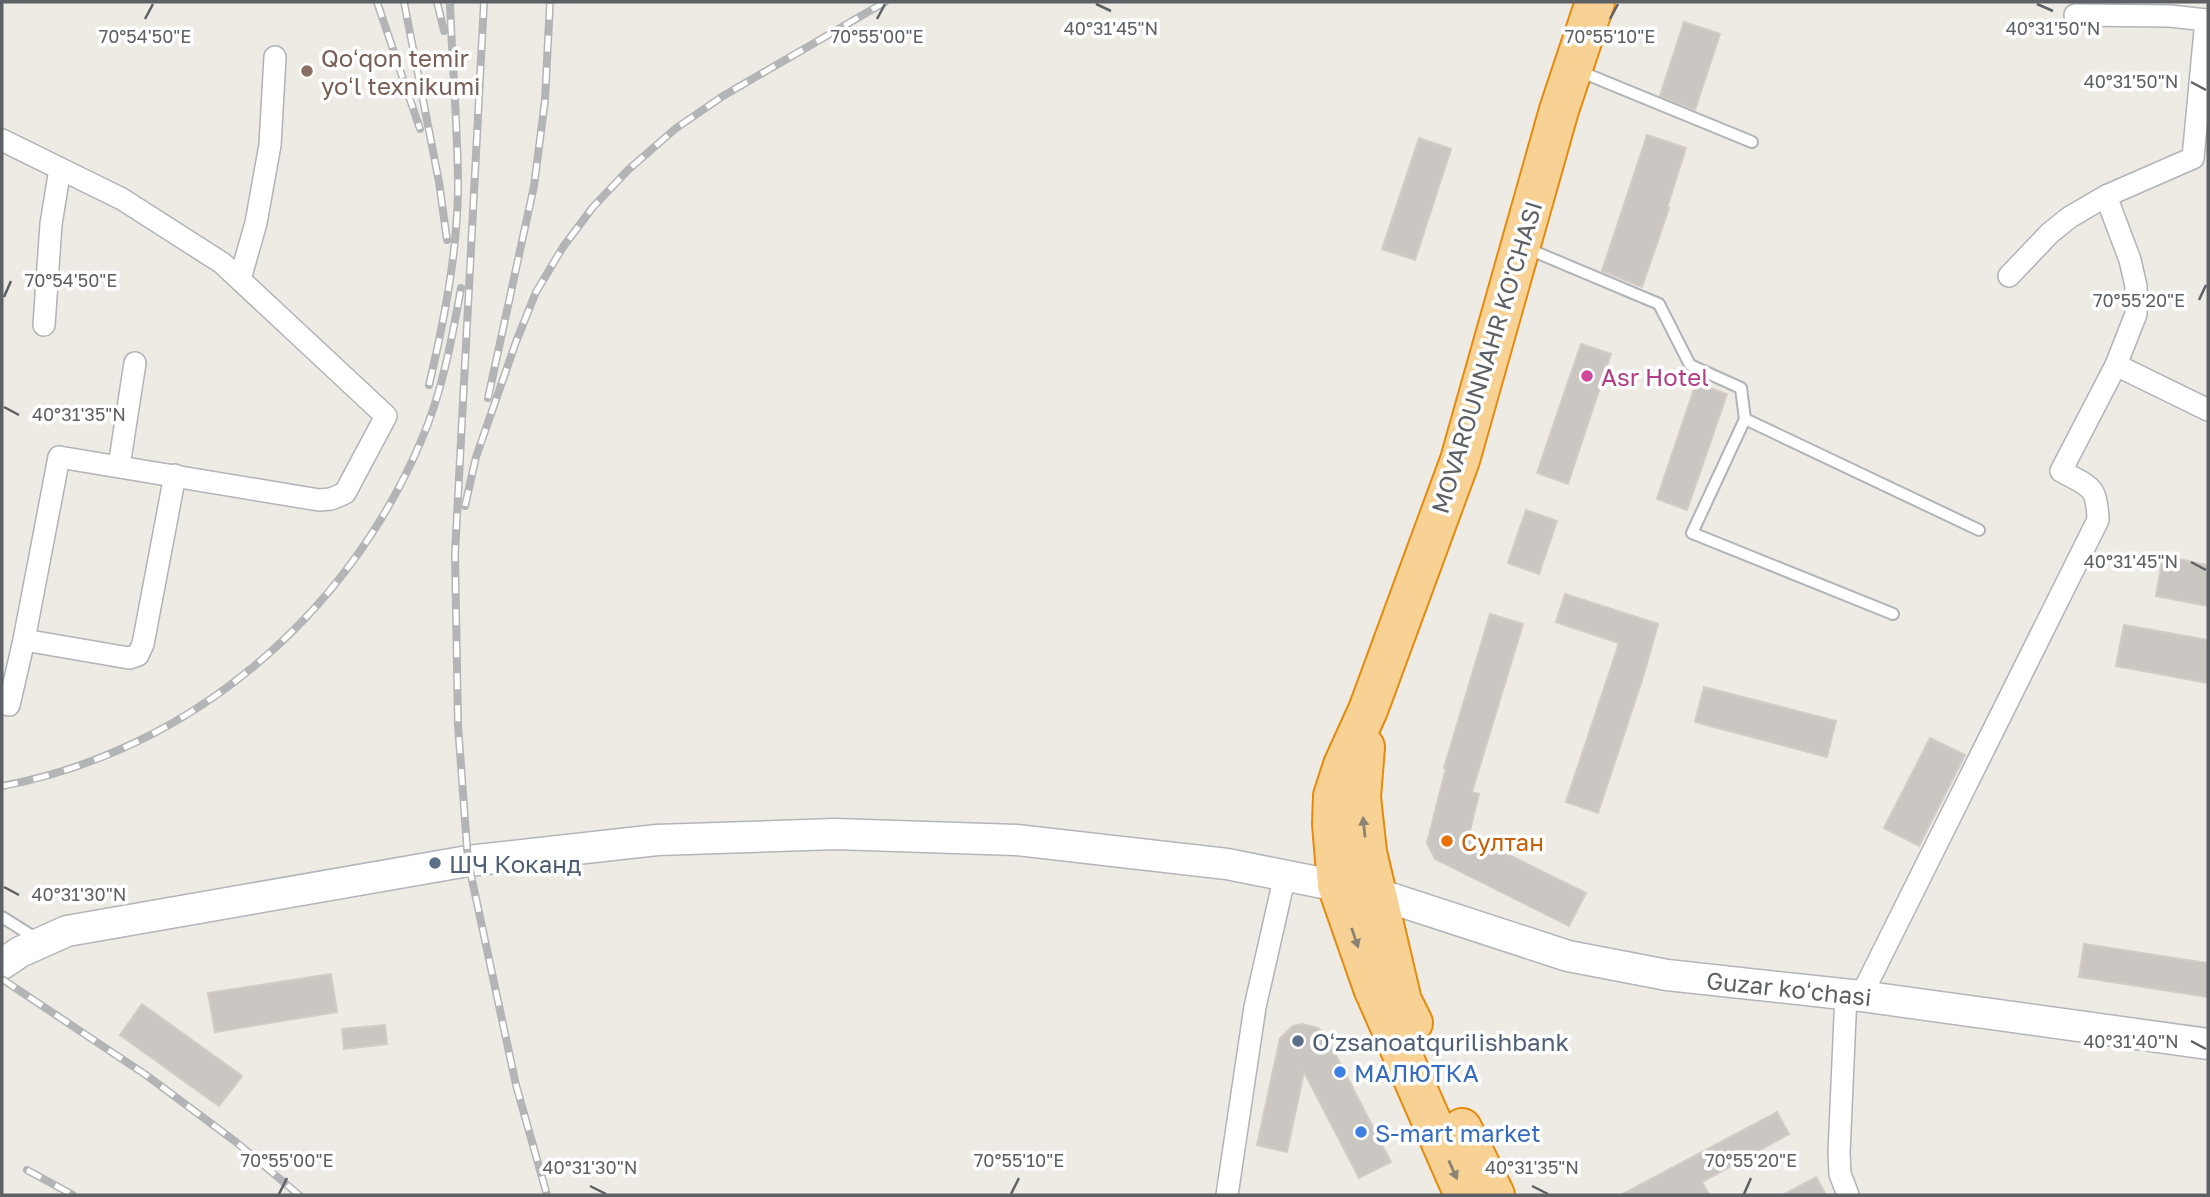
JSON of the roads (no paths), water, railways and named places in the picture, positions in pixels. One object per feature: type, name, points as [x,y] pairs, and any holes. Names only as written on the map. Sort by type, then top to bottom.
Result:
[{"type":"highway","name":"MOVAROUNNAHR KO'CHASI","points":[[1464,1195],[1373,988],[1337,886],[1332,824],[1333,796],[1343,765],[1368,710],[1460,460],[1521,245],[1595,2]]},
{"type":"highway","name":"MOVAROUNNAHR KO'CHASI","points":[[1368,710],[1361,797],[1367,852],[1402,1001],[1494,1195]]},
{"type":"main road","name":"Guzar koʻchasi","points":[[2,964],[67,931],[468,861],[657,840],[835,834],[1016,840],[1227,863],[1378,894],[1568,956],[1667,975],[1854,995],[2208,1044]]},
{"type":"street","points":[[2009,276],[2050,233],[2070,218],[2106,196],[2193,158],[2207,21],[2170,16],[2075,15]]},
{"type":"street","points":[[240,279],[256,222],[271,145],[275,57]]},
{"type":"street","points":[[2,140],[122,199],[222,263],[386,415],[345,493],[331,499],[319,500],[59,457],[9,705],[2,703]]},
{"type":"street","points":[[44,325],[51,224],[60,169]]},
{"type":"street","points":[[1848,1195],[1840,1174],[1839,1153],[1854,995],[2098,520],[2098,500],[2092,489],[2062,471],[2116,365],[2136,314],[2136,286],[2130,260],[2106,196]]},
{"type":"street","points":[[118,466],[135,363]]},
{"type":"street","points":[[2116,365],[2208,410]]},
{"type":"street","points":[[24,640],[129,658],[138,655],[143,644],[175,475]]},
{"type":"street","points":[[1227,1195],[1255,1007],[1285,875]]},
{"type":"lane","points":[[1573,69],[1752,142]]},
{"type":"lane","points":[[1521,245],[1659,304],[1690,365],[1741,388],[1745,419],[1692,533],[1894,614]]},
{"type":"lane","points":[[1745,419],[1979,530]]},
{"type":"lane","points":[[2,917],[42,943]]},
{"type":"railway","points":[[377,2],[420,129]]},
{"type":"railway","points":[[404,2],[439,182],[447,240]]},
{"type":"railway","points":[[437,2],[444,31]]},
{"type":"railway","points":[[429,385],[449,288],[457,214],[457,142],[450,2]]},
{"type":"railway","points":[[484,2],[455,554],[458,725],[468,861],[516,1085],[547,1195]]},
{"type":"railway","points":[[488,398],[534,186],[545,100],[550,2]]},
{"type":"railway","points":[[465,506],[476,457],[536,292],[563,247],[593,207],[628,170],[675,129],[723,96],[885,2]]},
{"type":"railway","points":[[2,786],[71,768],[136,742],[198,708],[254,666],[305,618],[351,564],[389,505],[421,441],[441,385],[461,288]]},
{"type":"railway","points":[[2,979],[146,1075],[236,1142],[299,1195]]},
{"type":"railway","points":[[27,1170],[73,1195]]},
{"type":"place","name":"Qoʻqon temir yoʻl texnikumi","points":[[307,71]]},
{"type":"place","name":"Asr Hotel","points":[[1587,376]]},
{"type":"place","name":"Султан","points":[[1447,841]]},
{"type":"place","name":"ШЧ Коканд","points":[[435,863]]},
{"type":"place","name":"Oʻzsanoatqurilishbank","points":[[1298,1041]]},
{"type":"place","name":"МАЛЮТКА","points":[[1340,1072]]},
{"type":"place","name":"S-mart market","points":[[1361,1132]]}]
